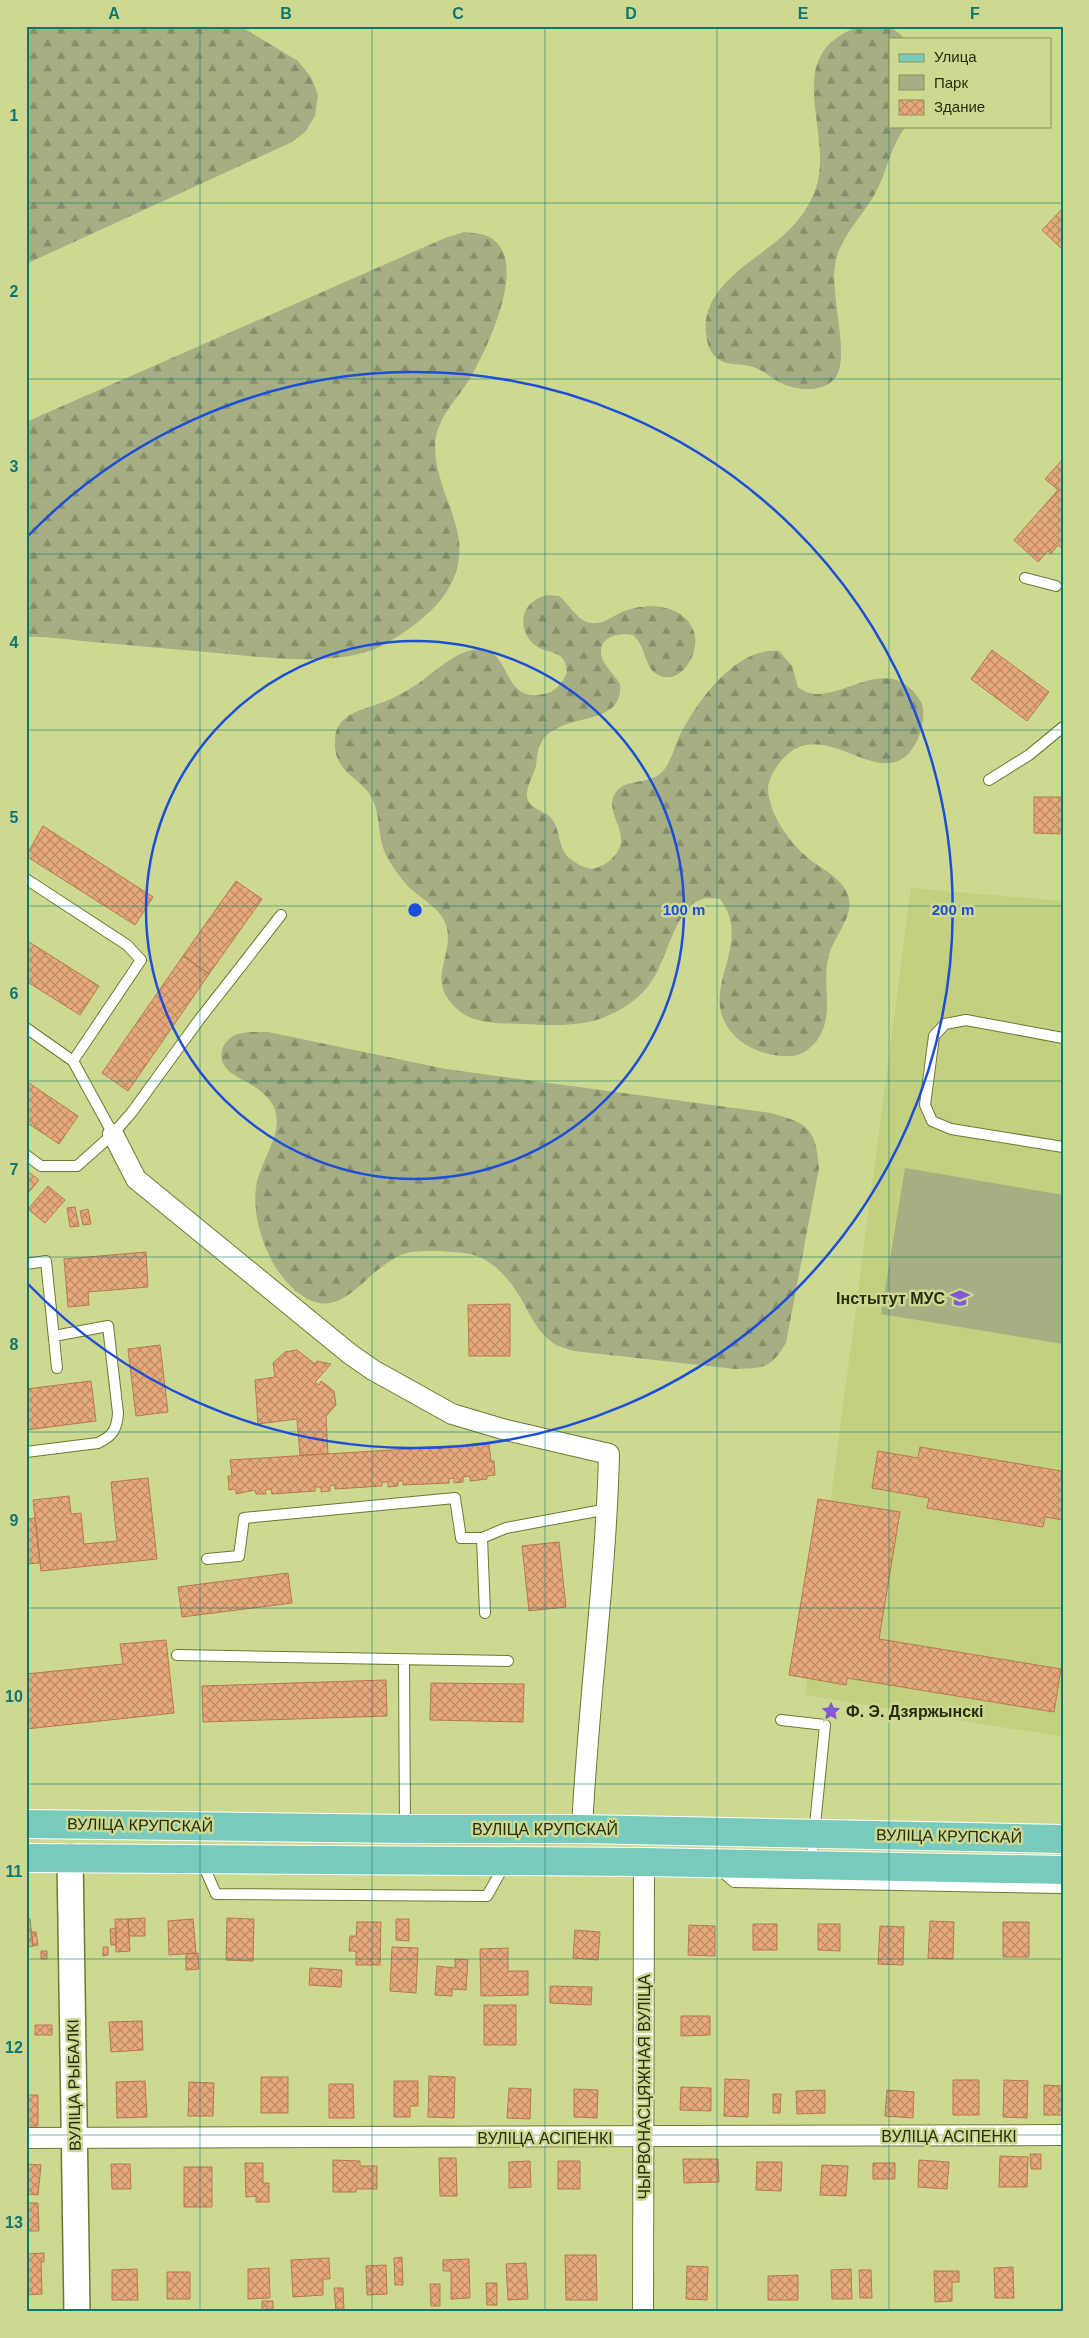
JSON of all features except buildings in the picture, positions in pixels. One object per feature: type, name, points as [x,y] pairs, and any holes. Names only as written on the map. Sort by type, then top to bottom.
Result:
[{"type":"main road","name":"ВУЛІЦА КРУПСКАЙ","points":[[26,1824],[405,1829],[582,1828],[1063,1839]]},
{"type":"main road","name":"ВУЛІЦА КРУПСКАЙ","points":[[26,1858],[644,1862],[1063,1870]]},
{"type":"street","points":[[113,1134],[136,1179],[350,1354],[373,1370],[452,1414],[506,1430],[609,1454],[608,1509],[585,1771],[582,1828]]},
{"type":"street","name":"ВУЛІЦА РЫБАЛКІ","points":[[70,1857],[77,2312]]},
{"type":"street","name":"ЧЫРВОНАСЦЯЖНАЯ ВУЛІЦА","points":[[644,1862],[644,2312]]},
{"type":"street","name":"ВУЛІЦА АСІПЕНКІ","points":[[26,2138],[643,2138],[1063,2135]]},
{"type":"lane","points":[[1025,578],[1061,584]]},
{"type":"lane","points":[[989,780],[1029,755],[1063,727]]},
{"type":"lane","points":[[26,879],[127,945],[141,960],[73,1061]]},
{"type":"lane","points":[[26,1155],[41,1166],[77,1166],[113,1134],[281,914]]},
{"type":"lane","points":[[1063,1038],[966,1020],[945,1024],[934,1036],[925,1105],[932,1121],[951,1129],[1063,1147]]},
{"type":"lane","points":[[26,1028],[73,1061],[113,1134]]},
{"type":"lane","points":[[26,1264],[46,1262],[57,1368]]},
{"type":"lane","points":[[26,1452],[98,1443],[109,1438],[117,1428],[118,1413],[108,1326],[54,1336]]},
{"type":"lane","points":[[207,1559],[239,1556],[244,1518],[455,1498],[461,1538],[482,1538],[506,1528],[608,1509]]},
{"type":"lane","points":[[482,1538],[485,1613]]},
{"type":"lane","points":[[177,1655],[404,1661],[508,1661]]},
{"type":"lane","points":[[404,1661],[405,1829]]},
{"type":"lane","points":[[780,1720],[825,1725],[810,1866]]},
{"type":"lane","points":[[714,1864],[734,1882],[1063,1888]]},
{"type":"shaded area","name":"Інстытут МУС","points":[[911,888],[1063,901],[1063,1737],[805,1695]]},
{"type":"green space","points":[[26,26],[240,26],[298,61],[311,77],[318,95],[315,116],[305,132],[292,142],[26,264]]},
{"type":"green space","points":[[860,26],[879,26],[890,28],[904,38],[889,38],[889,128],[905,128],[893,149],[873,198],[847,235],[835,265],[835,292],[841,340],[840,367],[836,377],[825,386],[803,389],[781,383],[757,368],[726,363],[715,357],[707,341],[707,316],[713,301],[722,287],[790,229],[804,213],[811,200],[818,180],[820,158],[814,92],[815,72],[822,54],[836,38]]},
{"type":"green space","points":[[464,232],[481,234],[497,243],[505,258],[507,277],[503,299],[488,343],[468,382],[441,422],[436,437],[436,460],[444,491],[457,528],[459,559],[448,589],[428,614],[387,643],[368,651],[323,659],[274,658],[26,637],[26,422],[445,238]]},
{"type":"green space","points":[[549,595],[559,596],[581,619],[590,623],[603,622],[632,609],[653,606],[673,610],[682,615],[689,622],[694,632],[694,649],[691,658],[680,673],[673,677],[664,677],[651,670],[640,644],[633,635],[615,635],[605,641],[602,645],[602,658],[605,665],[620,684],[618,698],[612,708],[601,714],[561,726],[549,733],[540,744],[527,798],[534,807],[553,821],[565,853],[569,858],[590,869],[605,864],[620,848],[620,832],[612,808],[612,800],[616,792],[630,783],[655,777],[664,770],[686,723],[707,693],[719,679],[748,657],[763,652],[779,651],[792,666],[798,687],[810,693],[819,694],[866,681],[890,679],[901,682],[912,690],[921,702],[923,722],[921,731],[918,739],[905,757],[889,763],[872,761],[835,748],[816,744],[798,747],[781,761],[769,782],[769,798],[772,808],[787,836],[808,858],[842,884],[849,898],[848,915],[829,955],[826,978],[827,1013],[825,1024],[813,1045],[804,1052],[793,1056],[785,1056],[771,1055],[757,1050],[738,1039],[723,1018],[720,1001],[721,985],[730,951],[732,934],[729,917],[720,899],[703,899],[693,904],[677,925],[655,976],[648,987],[624,1007],[597,1020],[570,1025],[487,1022],[470,1018],[463,1014],[447,998],[443,988],[442,969],[447,949],[447,928],[440,914],[406,884],[387,857],[372,798],[343,768],[337,758],[335,747],[336,731],[346,718],[399,695],[458,655],[476,649],[485,650],[493,654],[500,661],[515,686],[522,692],[531,695],[552,691],[561,684],[567,673],[565,663],[558,655],[539,648],[534,644],[524,630],[523,624],[523,618],[529,605],[538,598]]},
{"type":"green space","points":[[268,1032],[446,1069],[771,1113],[794,1120],[808,1130],[812,1136],[818,1155],[819,1168],[786,1343],[771,1362],[760,1367],[745,1369],[574,1351],[555,1344],[544,1335],[505,1276],[492,1264],[477,1256],[459,1252],[424,1251],[403,1254],[384,1265],[346,1296],[333,1302],[319,1303],[303,1296],[285,1280],[271,1259],[258,1221],[255,1194],[261,1170],[275,1134],[277,1123],[275,1112],[270,1101],[259,1090],[230,1072],[223,1063],[223,1048],[230,1038],[237,1034]]},
{"type":"green space","points":[[905,1168],[1063,1195],[1063,1344],[881,1314]]},
{"type":"place","name":"Інстытут МУС","points":[[960,1298]]},
{"type":"place","name":"Ф. Э. Дзяржынскі","points":[[831,1711]]}]
